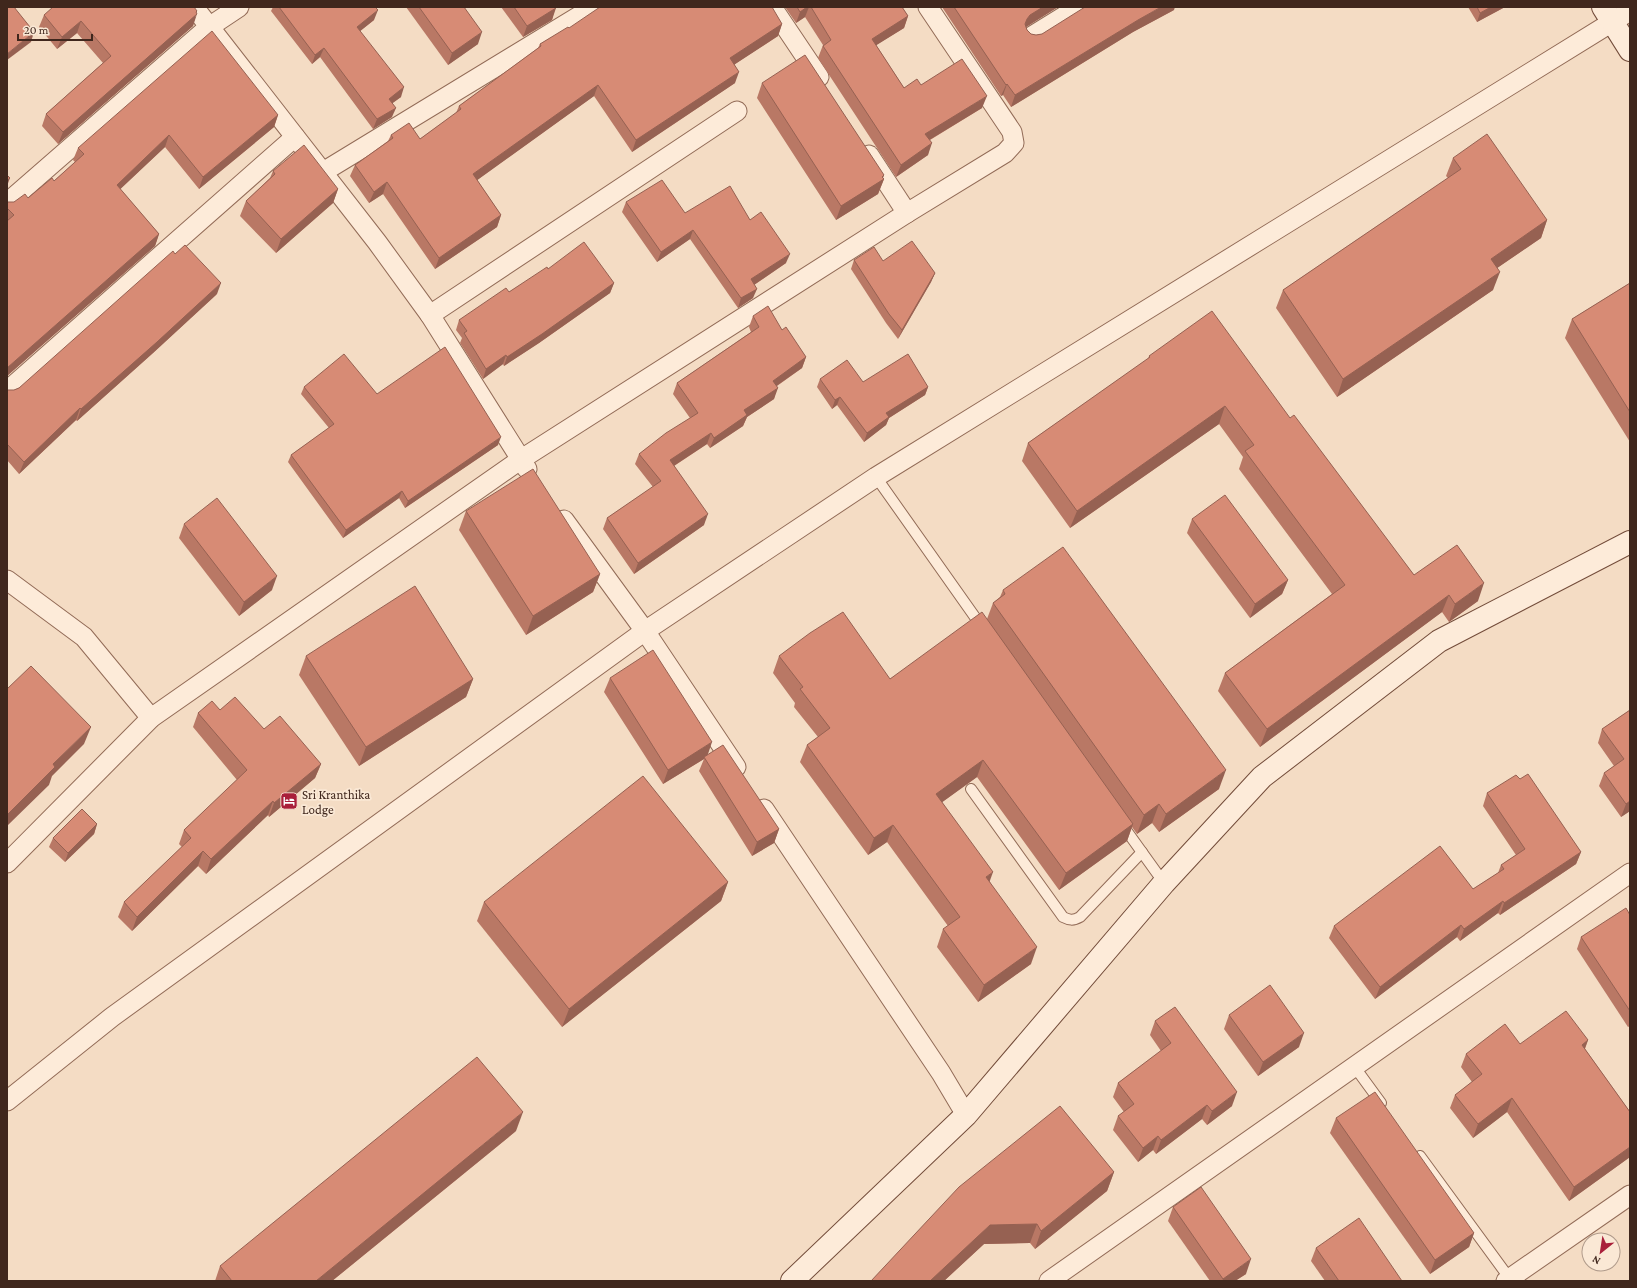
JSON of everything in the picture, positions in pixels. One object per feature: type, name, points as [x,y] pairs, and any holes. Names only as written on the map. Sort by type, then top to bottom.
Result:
[{"type":"street","points":[[194,7],[378,242],[430,315],[520,460],[538,485]]},
{"type":"street","points":[[7,203],[209,27],[239,7]]},
{"type":"street","points":[[323,172],[594,7]]},
{"type":"street","points":[[772,7],[830,94]]},
{"type":"street","points":[[7,863],[150,718],[520,460],[907,213],[1005,153],[1014,143],[1012,132],[928,7]]},
{"type":"street","points":[[1032,36],[1079,7]]},
{"type":"street","points":[[7,1102],[112,1017],[645,631],[876,477],[1608,15],[1630,10]]},
{"type":"street","points":[[1608,15],[1630,50]]},
{"type":"street","points":[[430,315],[737,111]]},
{"type":"street","points":[[7,391],[295,137]]},
{"type":"street","points":[[860,140],[907,213]]},
{"type":"street","points":[[552,504],[645,631],[941,1073],[966,1114]]},
{"type":"street","points":[[792,1281],[966,1114],[1164,883],[1262,777],[1439,641],[1630,542]]},
{"type":"street","points":[[7,580],[84,636],[150,718]]},
{"type":"street","points":[[1049,1281],[1630,873]]},
{"type":"street","points":[[1508,1280],[1630,1196]]},
{"type":"lane","points":[[876,477],[987,634]]},
{"type":"lane","points":[[971,789],[1062,917],[1069,920],[1075,920],[1080,917],[1142,852]]},
{"type":"lane","points":[[1115,814],[1164,883]]},
{"type":"lane","points":[[1354,1066],[1387,1111]]},
{"type":"lane","points":[[1415,1150],[1508,1280]]},
{"type":"building","points":[[7,7],[14,7],[34,32],[7,54]]},
{"type":"building","points":[[53,7],[194,7],[197,14],[63,132],[46,114],[111,56],[81,21],[62,37],[44,15]]},
{"type":"building","points":[[279,7],[375,7],[378,10],[357,27],[404,87],[389,99],[396,108],[377,119],[324,48],[315,55]]},
{"type":"building","points":[[419,7],[464,7],[482,32],[452,53]]},
{"type":"building","points":[[514,7],[555,7],[556,8],[527,26]]},
{"type":"building","points":[[600,7],[772,7],[782,24],[730,58],[739,72],[636,140],[598,85],[473,174],[501,215],[439,258],[387,182],[374,192],[355,165],[393,138],[391,135],[409,123],[420,139],[461,109],[459,106],[541,46],[540,44],[568,27],[569,28]]},
{"type":"building","points":[[797,7],[807,7],[800,12]]},
{"type":"building","points":[[811,7],[902,7],[908,16],[872,39],[904,88],[917,79],[921,85],[962,59],[987,96],[925,134],[932,143],[901,165],[823,46],[831,40]]},
{"type":"building","points":[[954,7],[1043,7],[1030,15],[1025,24],[1027,30],[1031,34],[1036,35],[1042,34],[1085,7],[1161,7],[1015,95],[1007,84],[1006,85]]},
{"type":"building","points":[[1477,7],[1491,7],[1480,13]]},
{"type":"building","points":[[212,31],[278,115],[203,177],[169,135],[117,185],[159,234],[7,368],[7,221],[14,215],[7,208],[7,201],[14,202],[25,194],[28,198],[52,178],[54,181],[84,154],[78,148]]},
{"type":"building","points":[[805,55],[884,175],[882,177],[884,179],[841,206],[762,83]]},
{"type":"building","points":[[1487,134],[1547,220],[1491,259],[1500,272],[1343,379],[1283,290],[1461,169],[1453,158]]},
{"type":"building","points":[[304,145],[338,189],[281,239],[246,201],[275,174],[273,171]]},
{"type":"building","points":[[662,180],[685,213],[730,186],[750,220],[761,212],[790,254],[751,279],[757,289],[741,298],[693,230],[661,252],[626,202]]},
{"type":"building","points":[[912,241],[935,273],[902,330],[889,314],[854,260],[874,247],[883,261]]},
{"type":"building","points":[[584,242],[614,283],[542,334],[507,357],[506,355],[486,369],[464,333],[467,331],[459,320],[506,288],[509,292],[547,267],[548,269]]},
{"type":"building","points":[[185,245],[221,283],[157,342],[81,409],[80,408],[24,462],[7,444],[7,389],[14,390],[19,388],[173,251],[175,254]]},
{"type":"building","points":[[1630,283],[1630,412],[1572,319]]},
{"type":"building","points":[[768,306],[782,330],[786,327],[806,357],[773,381],[778,388],[744,410],[747,415],[714,438],[711,433],[670,460],[708,514],[638,563],[607,518],[661,481],[639,454],[666,433],[698,413],[677,383],[759,327],[753,316]]},
{"type":"building","points":[[1212,311],[1290,418],[1294,415],[1414,575],[1457,545],[1484,583],[1455,604],[1449,595],[1267,729],[1225,673],[1345,585],[1245,451],[1254,445],[1225,406],[1077,511],[1028,443],[1150,357],[1149,356]]},
{"type":"building","points":[[445,347],[501,437],[408,501],[402,491],[346,530],[291,455],[334,424],[304,387],[344,354],[377,394]]},
{"type":"building","points":[[908,354],[928,387],[886,413],[889,417],[867,433],[840,397],[835,400],[820,379],[847,360],[863,382]]},
{"type":"building","points":[[533,469],[600,574],[533,616],[466,511]]},
{"type":"building","points":[[1225,495],[1288,580],[1255,604],[1192,519]]},
{"type":"building","points":[[217,498],[277,576],[244,602],[184,524]]},
{"type":"building","points":[[1063,547],[1226,770],[1166,814],[1159,804],[1144,815],[993,603],[1005,594],[1003,590]]},
{"type":"building","points":[[415,586],[473,679],[366,747],[306,656]]},
{"type":"building","points":[[843,612],[890,679],[982,612],[1133,824],[1066,873],[983,760],[936,794],[993,872],[986,877],[1037,947],[984,985],[943,929],[960,917],[893,825],[874,838],[807,745],[830,728],[800,689],[803,687],[779,656],[810,633]]},
{"type":"building","points":[[653,650],[712,742],[668,770],[610,678]]},
{"type":"building","points":[[31,666],[91,727],[53,764],[55,767],[7,815],[7,689]]},
{"type":"building","points":[[235,697],[264,729],[280,716],[321,764],[274,803],[273,801],[211,859],[203,851],[137,917],[124,902],[191,838],[184,830],[247,770],[198,713],[212,701],[220,710]]},
{"type":"building","points":[[1630,710],[1630,801],[1626,804],[1604,773],[1624,759],[1602,729]]},
{"type":"building","points":[[723,745],[779,829],[757,842],[704,757]]},
{"type":"building","points":[[1528,774],[1581,852],[1504,903],[1503,901],[1464,929],[1461,925],[1380,987],[1334,926],[1440,846],[1473,889],[1504,869],[1501,865],[1525,849],[1487,793],[1516,775],[1520,779]]},
{"type":"building","points":[[643,776],[728,882],[569,1009],[484,902]]},
{"type":"building","points":[[82,809],[97,824],[68,853],[53,838]]},
{"type":"building","points":[[1626,908],[1630,915],[1630,1011],[1581,937]]},
{"type":"building","points":[[1270,985],[1304,1033],[1263,1062],[1229,1015]]},
{"type":"building","points":[[1175,1007],[1237,1092],[1212,1111],[1207,1105],[1161,1140],[1158,1136],[1143,1148],[1118,1116],[1134,1104],[1118,1083],[1171,1043],[1155,1021]]},
{"type":"building","points":[[1566,1011],[1588,1040],[1582,1045],[1630,1112],[1630,1147],[1574,1187],[1512,1098],[1478,1124],[1455,1095],[1482,1074],[1466,1054],[1505,1024],[1520,1044]]},
{"type":"building","points":[[477,1057],[523,1112],[316,1281],[232,1281],[220,1266]]},
{"type":"building","points":[[1375,1092],[1474,1233],[1435,1260],[1336,1118]]},
{"type":"building","points":[[1060,1106],[1114,1172],[1041,1231],[1037,1224],[990,1225],[930,1281],[871,1281],[959,1187]]},
{"type":"building","points":[[1201,1187],[1251,1259],[1223,1279],[1173,1207]]},
{"type":"building","points":[[1359,1218],[1402,1281],[1339,1281],[1316,1248]]},
{"type":"place","name":"Sri Kranthika Lodge","points":[[289,801]]}]
